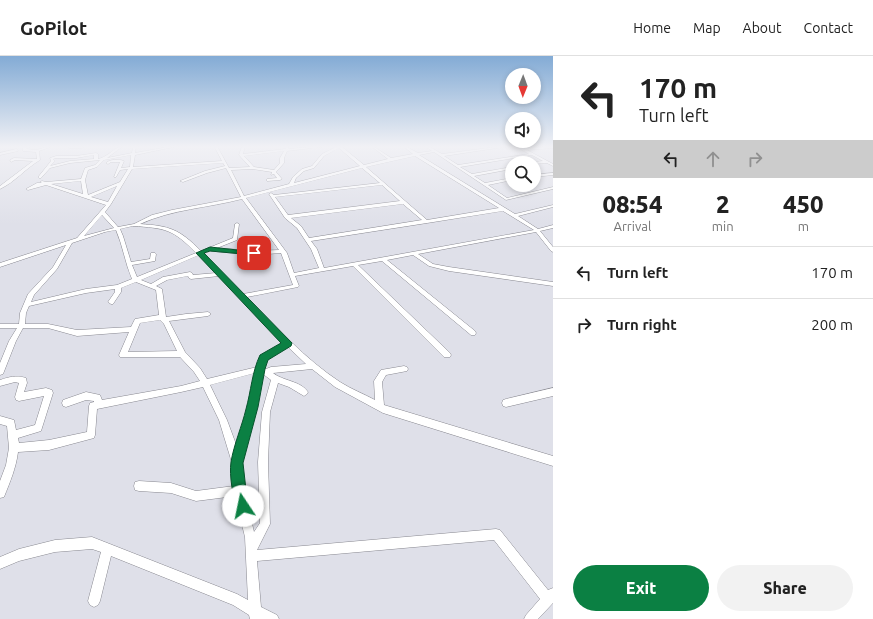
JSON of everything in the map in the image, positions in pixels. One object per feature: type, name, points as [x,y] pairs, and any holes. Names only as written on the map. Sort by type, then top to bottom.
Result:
[{"type":"street","points":[[0,192],[19,172]]},
{"type":"street","points":[[28,189],[42,182],[47,176],[40,176],[43,172]]},
{"type":"street","points":[[85,172],[83,180],[86,197]]},
{"type":"street","points":[[115,176],[117,172]]},
{"type":"street","points":[[78,239],[109,204],[129,172]]},
{"type":"street","points":[[182,181],[205,172]]},
{"type":"street","points":[[230,172],[243,197],[282,251],[296,286],[242,296]]},
{"type":"street","points":[[273,172],[268,180],[266,187],[287,217],[299,227],[314,249],[322,270]]},
{"type":"street","points":[[268,180],[280,179],[275,172]]},
{"type":"street","points":[[291,185],[294,178],[300,172]]},
{"type":"street","points":[[0,265],[78,239],[132,225],[154,216],[172,211],[243,197],[343,172]]},
{"type":"street","points":[[371,172],[426,222]]},
{"type":"street","points":[[445,172],[537,230],[553,250]]},
{"type":"street","points":[[466,172],[506,199],[553,188]]},
{"type":"street","points":[[472,176],[491,172]]},
{"type":"street","points":[[541,175],[553,174]]},
{"type":"street","points":[[35,186],[47,183],[83,180]]},
{"type":"street","points":[[485,184],[505,181]]},
{"type":"street","points":[[42,182],[109,204]]},
{"type":"street","points":[[86,197],[121,183]]},
{"type":"street","points":[[0,188],[7,184]]},
{"type":"street","points":[[273,196],[384,184]]},
{"type":"street","points":[[287,217],[405,202]]},
{"type":"street","points":[[514,216],[553,206]]},
{"type":"street","points":[[307,240],[504,209]]},
{"type":"street","points":[[102,212],[117,228],[136,280],[159,289],[163,319],[182,354],[197,370],[206,384],[223,420],[237,463],[239,490],[250,537],[255,615]]},
{"type":"street","points":[[26,305],[86,291],[118,286],[136,280],[235,239],[238,224]]},
{"type":"street","points":[[132,225],[166,228],[178,234],[199,253],[288,343],[313,366],[338,385],[380,407],[426,423],[553,461]]},
{"type":"street","points":[[292,275],[415,254],[553,226]]},
{"type":"street","points":[[0,372],[13,341],[22,325],[23,313],[31,294],[62,259],[70,242]]},
{"type":"street","points":[[210,249],[254,253],[282,251]]},
{"type":"street","points":[[129,264],[153,260],[153,254]]},
{"type":"street","points":[[415,254],[431,264],[450,269],[553,284]]},
{"type":"street","points":[[382,259],[473,333]]},
{"type":"street","points":[[354,264],[447,355]]},
{"type":"street","points":[[151,286],[165,278],[190,274],[191,277],[220,274]]},
{"type":"street","points":[[111,302],[118,292],[118,286]]},
{"type":"street","points":[[182,354],[124,355],[136,322],[139,320],[208,314]]},
{"type":"street","points":[[0,326],[48,326],[77,332],[133,329]]},
{"type":"street","points":[[237,463],[263,370],[264,358],[288,343]]},
{"type":"street","points":[[14,448],[48,445],[91,435],[93,406],[206,384],[263,370],[313,366]]},
{"type":"street","points":[[380,407],[378,381],[384,372],[404,369]]},
{"type":"street","points":[[263,370],[275,379],[292,385],[304,392]]},
{"type":"street","points":[[0,382],[15,378],[23,380],[19,397],[46,392],[48,393],[38,428],[14,435]]},
{"type":"street","points":[[251,552],[265,524],[263,462],[266,412],[275,379]]},
{"type":"street","points":[[506,403],[553,392]]},
{"type":"street","points":[[66,403],[86,396],[97,398],[99,405]]},
{"type":"street","points":[[0,420],[11,422],[14,435],[14,448],[11,464],[0,493]]},
{"type":"street","points":[[139,486],[171,488],[196,496],[239,490]]},
{"type":"street","points":[[251,552],[496,534],[552,596],[530,619]]},
{"type":"street","points":[[0,563],[18,555],[55,546],[92,543],[237,600],[255,615],[273,619]]},
{"type":"street","points":[[94,601],[107,550]]},
{"type":"route","points":[[243,506],[239,490],[237,463],[252,407],[260,369],[264,358],[288,343],[199,253],[210,249],[254,253]]}]
